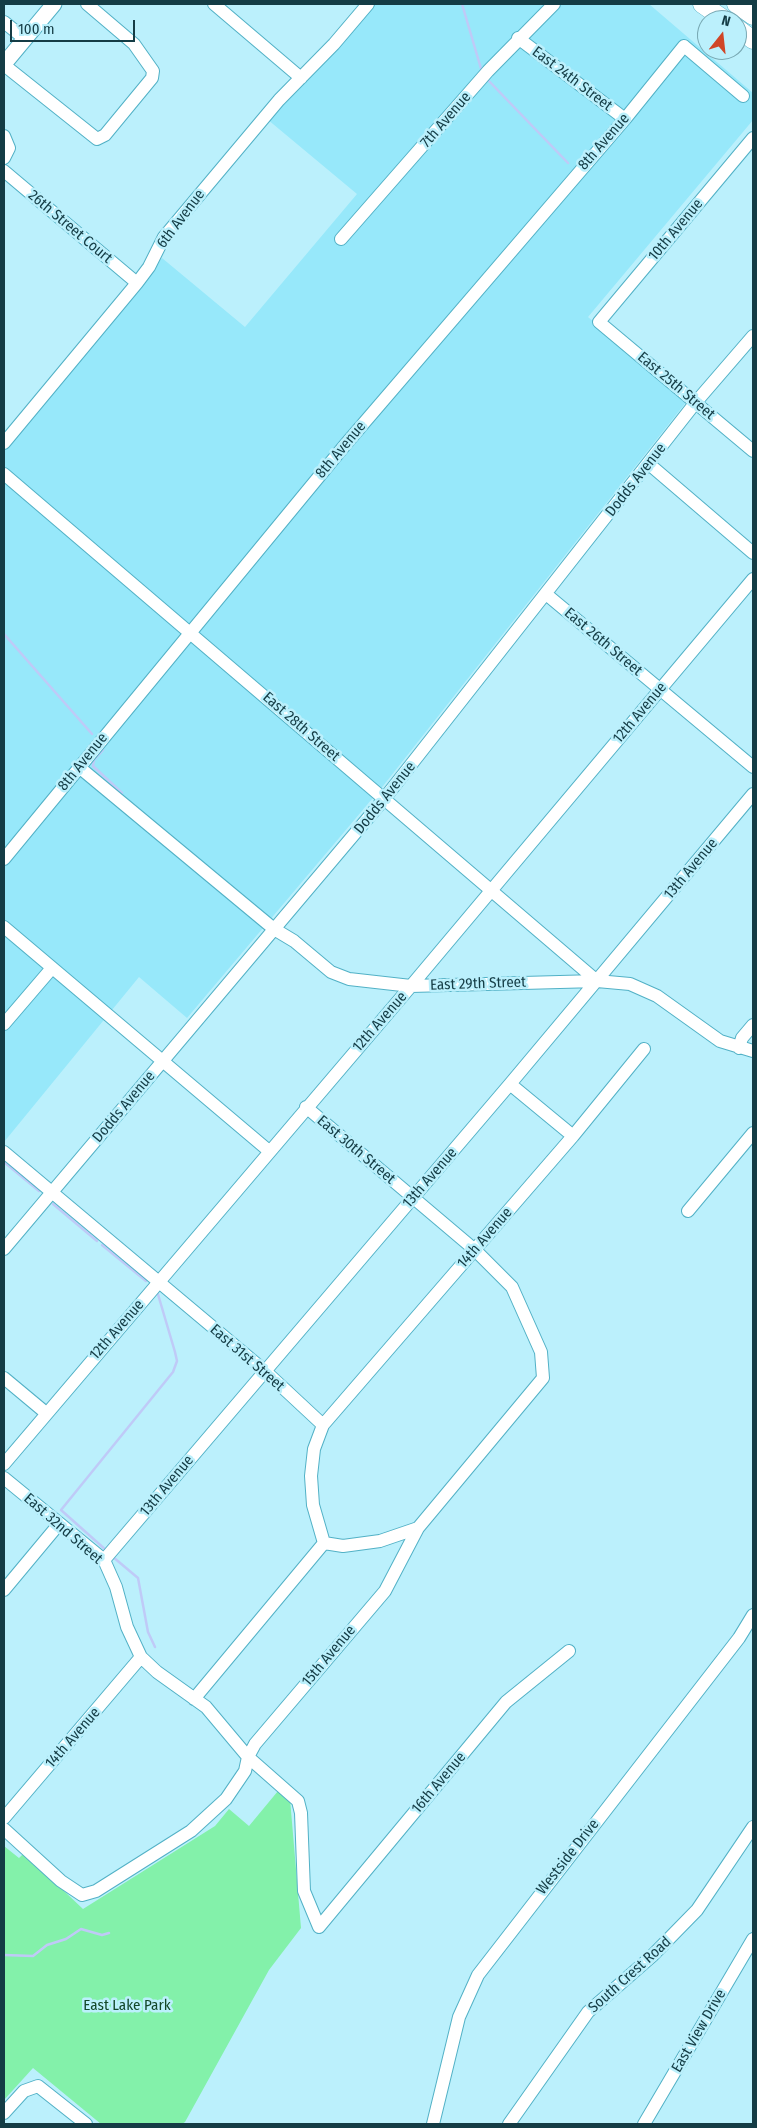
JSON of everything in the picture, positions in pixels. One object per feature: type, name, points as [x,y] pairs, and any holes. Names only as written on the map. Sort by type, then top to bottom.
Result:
[{"type":"highway","points":[[736,4],[753,16]]},
{"type":"main road","points":[[4,65],[54,4]]},
{"type":"street","points":[[4,65],[97,139],[105,135],[152,78],[154,71],[134,44],[87,4]]},
{"type":"street","points":[[214,4],[301,78]]},
{"type":"street","name":"6th Avenue","points":[[4,442],[137,283],[164,237],[279,100],[368,4]]},
{"type":"street","name":"7th Avenue","points":[[341,239],[488,71],[518,38],[554,4]]},
{"type":"street","points":[[4,22],[24,39]]},
{"type":"street","name":"East 24th Street","points":[[518,38],[625,119]]},
{"type":"street","name":"8th Avenue","points":[[4,859],[422,352],[625,119],[684,46],[743,96]]},
{"type":"street","name":"10th Avenue","points":[[598,322],[753,138]]},
{"type":"street","name":"26th Street Court","points":[[4,171],[137,283]]},
{"type":"street","name":"East 25th Street","points":[[598,322],[753,451]]},
{"type":"street","name":"Dodds Avenue","points":[[4,1249],[384,800],[696,402],[753,336]]},
{"type":"street","points":[[649,464],[753,553]]},
{"type":"street","name":"East 28th Street","points":[[4,474],[598,981]]},
{"type":"street","name":"12th Avenue","points":[[4,1464],[306,1107],[411,986],[753,579]]},
{"type":"street","name":"East 26th Street","points":[[546,594],[753,767]]},
{"type":"street","name":"East 29th Street","points":[[79,767],[274,929],[294,941],[331,972],[349,979],[411,986],[598,981],[630,984],[657,996],[720,1042],[753,1051]]},
{"type":"street","name":"13th Avenue","points":[[104,1560],[598,981],[753,794]]},
{"type":"street","points":[[4,927],[269,1151]]},
{"type":"street","points":[[4,1024],[52,968]]},
{"type":"street","points":[[739,1048],[742,1038],[753,1025]]},
{"type":"street","name":"14th Avenue","points":[[324,1425],[475,1250],[644,1049]]},
{"type":"street","points":[[510,1084],[572,1136]]},
{"type":"street","name":"East 30th Street","points":[[306,1107],[475,1250],[512,1287],[541,1352],[543,1378]]},
{"type":"street","points":[[688,1210],[753,1133]]},
{"type":"street","name":"East 31st Street","points":[[4,1152],[324,1425]]},
{"type":"street","points":[[4,1378],[46,1413]]},
{"type":"street","name":"15th Avenue","points":[[4,1829],[61,1881],[82,1895],[96,1890],[191,1831],[226,1799],[245,1771],[248,1757],[255,1744],[385,1591],[418,1528],[543,1378]]},
{"type":"street","points":[[324,1425],[314,1449],[311,1476],[313,1505],[324,1543]]},
{"type":"street","name":"East 32nd Street","points":[[4,1478],[104,1560],[116,1587],[127,1627],[141,1657],[157,1672],[206,1706],[248,1757],[298,1801],[301,1813],[304,1891],[320,1927]]},
{"type":"street","points":[[4,1590],[59,1524]]},
{"type":"street","points":[[324,1543],[343,1546],[380,1541],[418,1528]]},
{"type":"street","points":[[194,1699],[324,1543]]},
{"type":"street","name":"Westside Drive","points":[[433,2124],[459,2017],[478,1975],[739,1638],[753,1615]]},
{"type":"street","name":"16th Avenue","points":[[320,1927],[506,1702],[569,1651]]},
{"type":"street","name":"14th Avenue","points":[[4,1818],[141,1657]]},
{"type":"street","name":"South Crest Road","points":[[509,2124],[588,2012],[652,1956],[697,1910],[753,1827]]},
{"type":"street","name":"East View Drive","points":[[644,2124],[753,1939]]},
{"type":"street","points":[[4,2113],[24,2091],[38,2086],[86,2124]]},
{"type":"shaded area","points":[[374,4],[649,4],[697,45],[697,60],[714,60],[753,93],[753,120],[588,317],[687,401],[383,786],[187,1018],[139,977],[4,1142],[4,447],[162,258],[245,327],[357,194],[267,119],[325,62]]},
{"type":"green space","name":"East Lake Park","points":[[278,1791],[290,1799],[301,1928],[269,1970],[185,2122],[182,2124],[101,2124],[33,2068],[4,2100],[4,1846],[19,1858],[24,1853],[83,1909],[215,1826],[229,1809],[249,1826]]},
{"type":"waterway","points":[[462,4],[482,72]]},
{"type":"waterway","points":[[486,78],[568,163]]},
{"type":"waterway","points":[[4,634],[92,734]]},
{"type":"waterway","points":[[103,750],[94,760],[93,766],[122,793]]},
{"type":"waterway","points":[[4,1162],[39,1191]]},
{"type":"waterway","points":[[53,1204],[97,1241]]},
{"type":"waterway","points":[[102,1245],[146,1281]]},
{"type":"waterway","points":[[107,1551],[61,1510],[173,1372],[177,1361],[157,1291]]},
{"type":"waterway","points":[[113,1557],[138,1578],[148,1632],[155,1647]]},
{"type":"waterway","points":[[4,1955],[33,1956],[47,1945],[66,1939],[81,1929],[102,1935],[109,1933]]}]
